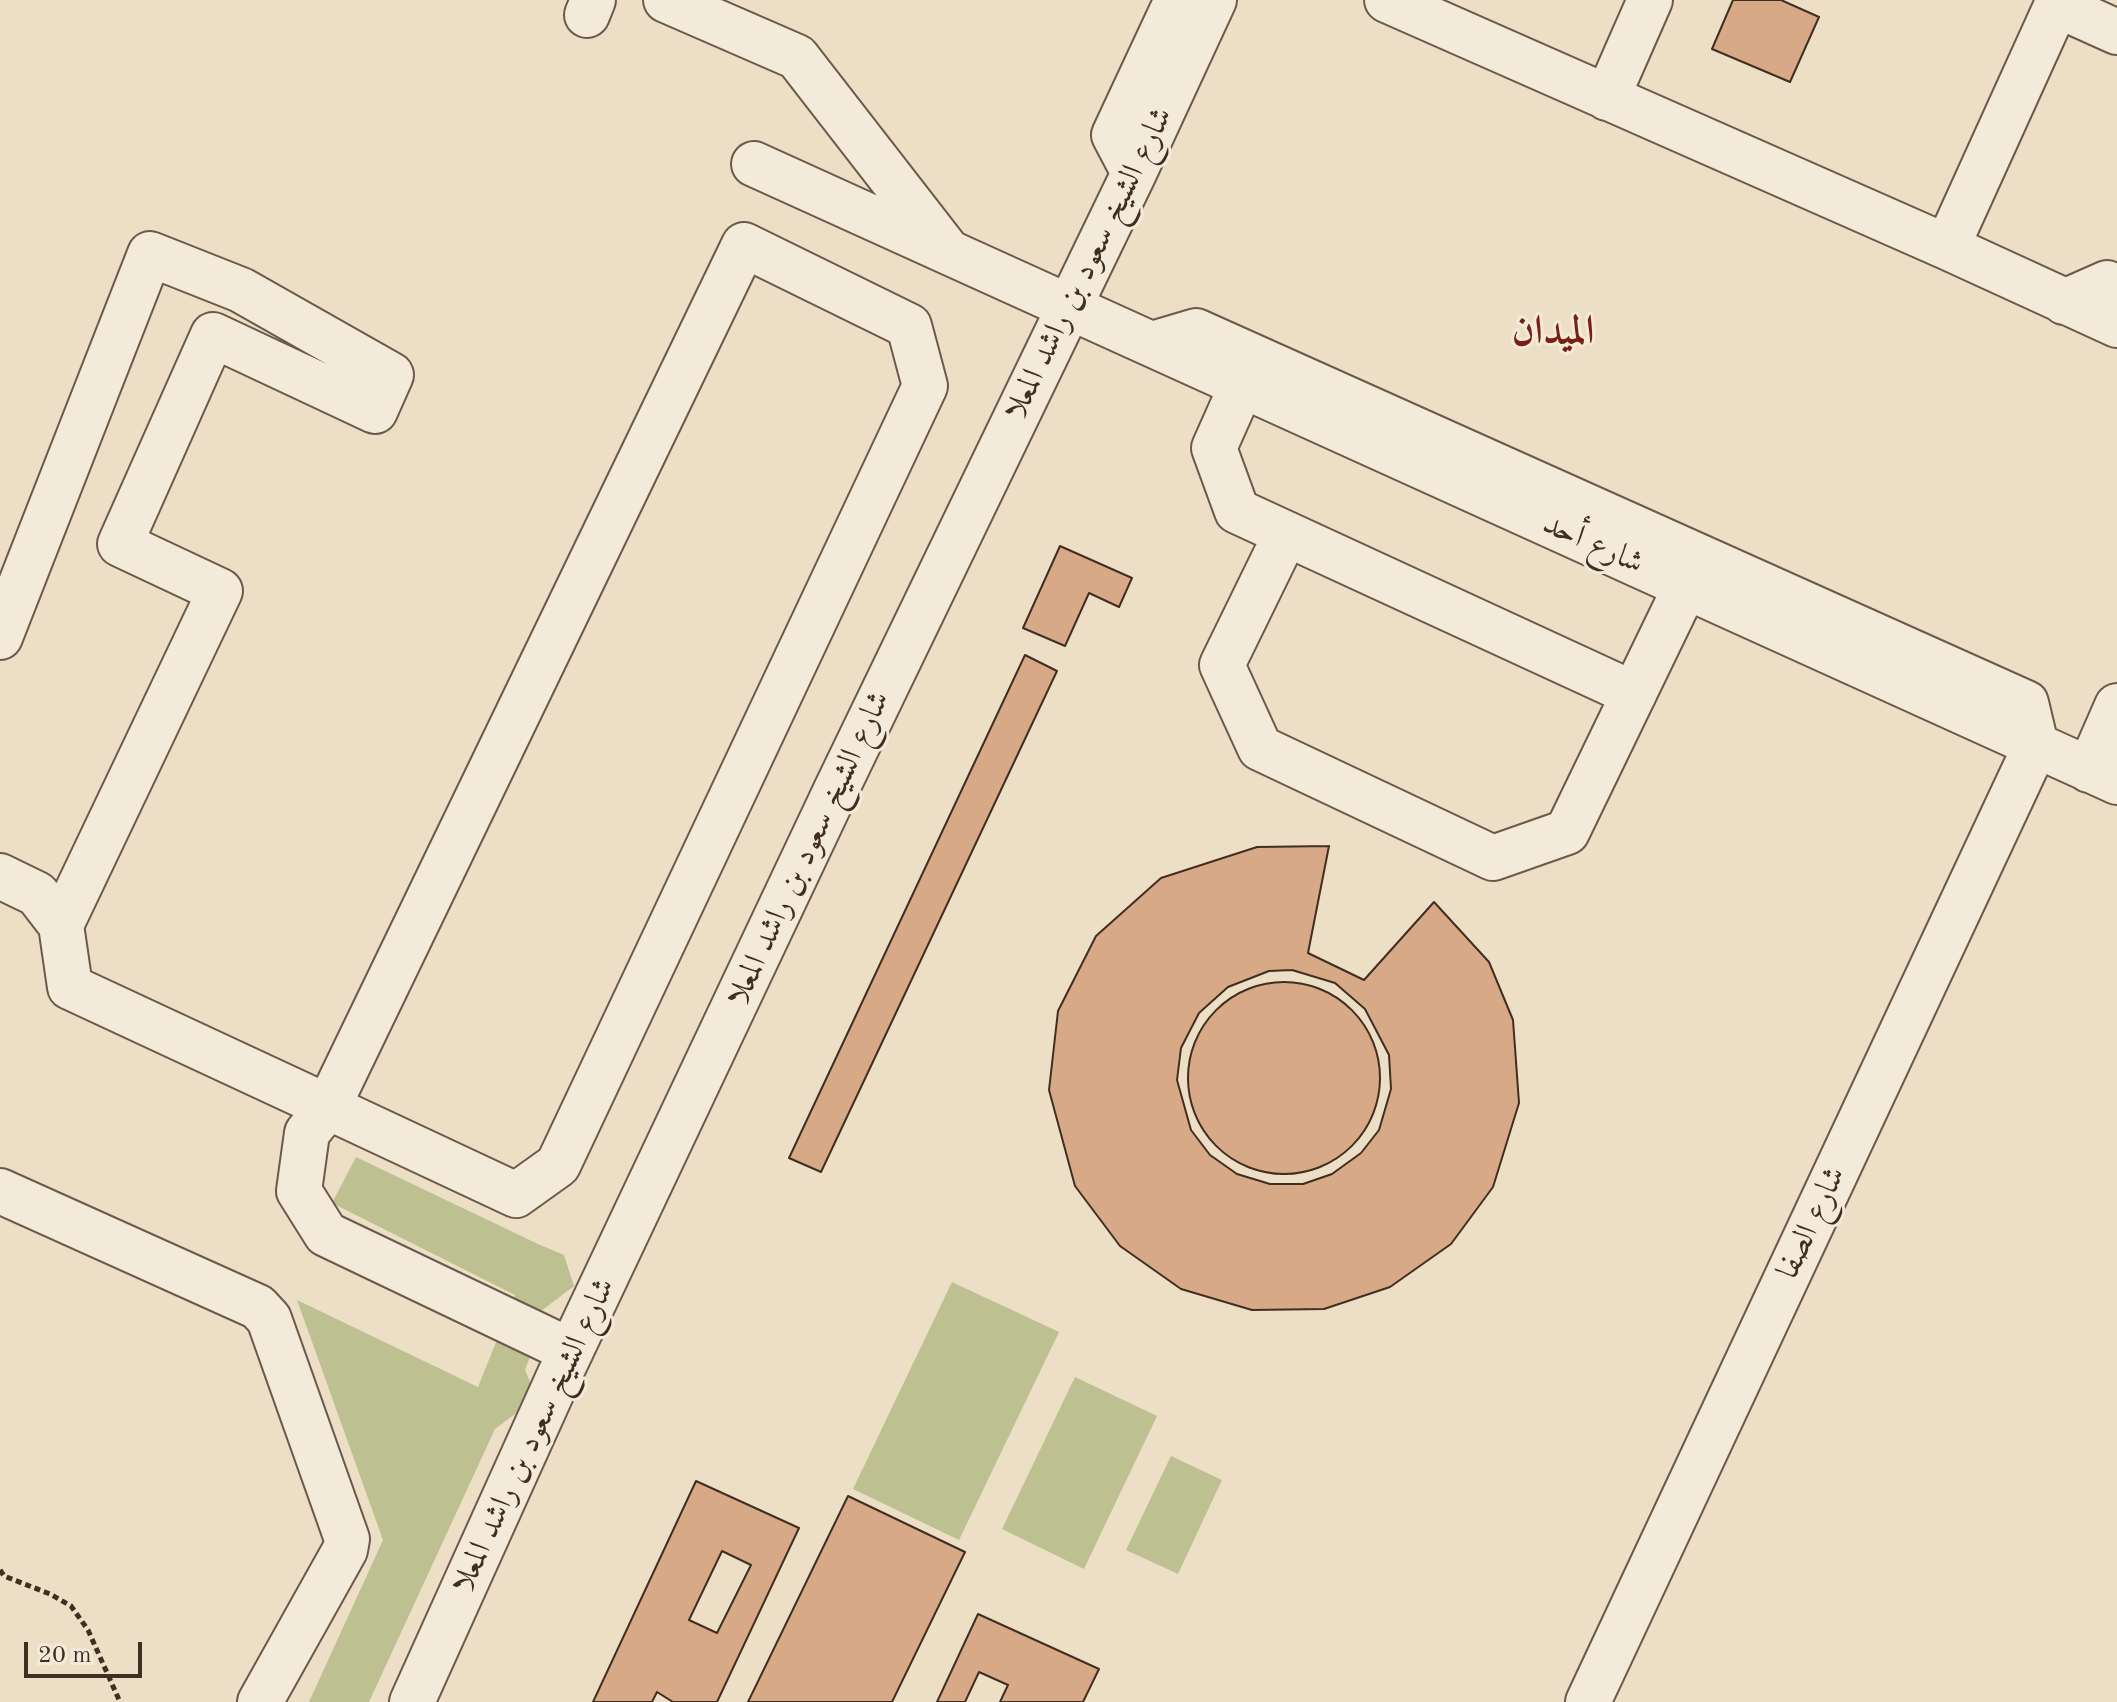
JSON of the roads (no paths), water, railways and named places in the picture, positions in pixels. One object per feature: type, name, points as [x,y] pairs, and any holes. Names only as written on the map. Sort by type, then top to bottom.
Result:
[{"type":"street","points":[[666,0],[797,57],[949,253]]},
{"type":"street","points":[[1134,173],[1114,135],[1177,0]]},
{"type":"street","name":"شارع الشيخ سعود بن راشد المعلا","points":[[412,1702],[566,1362],[1214,0]]},
{"type":"street","points":[[1387,0],[2117,325]]},
{"type":"street","points":[[1607,98],[1650,0]]},
{"type":"street","points":[[1947,247],[2058,2],[2117,32]]},
{"type":"street","name":"شارع أحد","points":[[754,164],[2103,776]]},
{"type":"street","points":[[0,876],[37,894],[61,925],[70,987],[310,1099],[516,1195],[558,1165],[925,386],[909,326],[744,245],[310,1099],[281,1129],[271,1198],[309,1254],[566,1362]]},
{"type":"street","points":[[0,637],[150,254],[241,290],[391,375],[375,411],[213,335],[120,544],[220,591],[61,925]]},
{"type":"street","points":[[2064,302],[2107,283],[2117,288]]},
{"type":"street","points":[[1152,344],[1196,331],[2026,703],[2036,745]]},
{"type":"street","points":[[1242,385],[1214,448],[1237,511],[1634,694]]},
{"type":"street","points":[[1286,534],[1222,665],[1260,748],[1493,858],[1567,832],[1686,586]]},
{"type":"street","points":[[2103,776],[2117,706]]},
{"type":"street","name":"شارع الصفا","points":[[1588,1702],[2036,745]]},
{"type":"street","points":[[0,1191],[258,1307],[269,1319],[347,1539],[345,1550],[260,1702]]},
{"type":"district","name":"الميدان","points":[[1553,333]]}]
